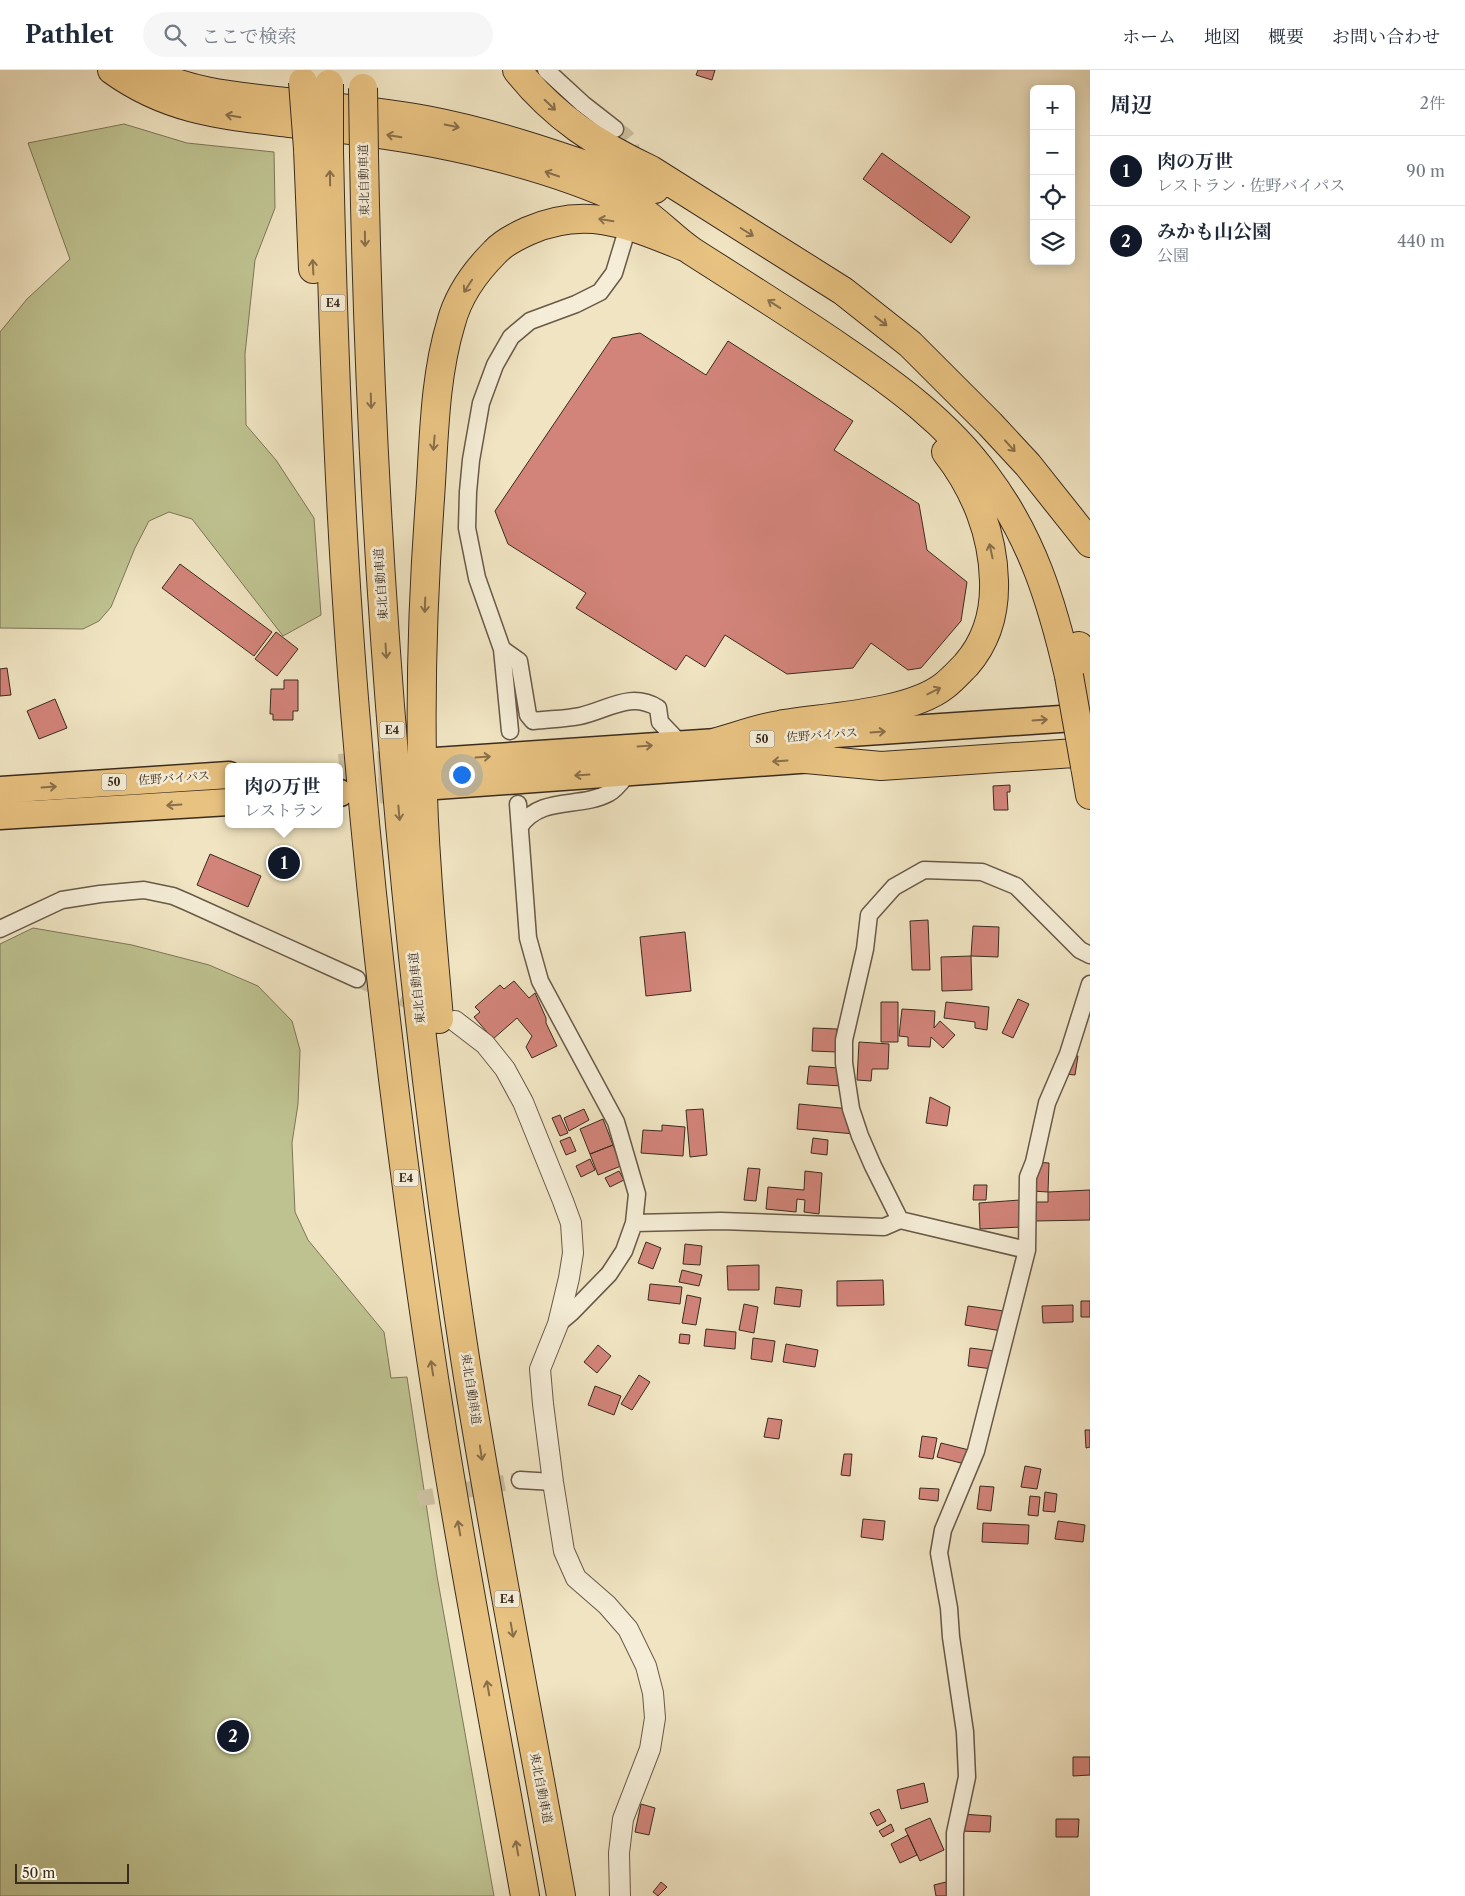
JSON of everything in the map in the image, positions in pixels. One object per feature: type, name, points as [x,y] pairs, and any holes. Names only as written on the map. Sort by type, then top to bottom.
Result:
[{"type":"highway","points":[[112,70],[146,92],[175,104],[241,117],[385,134],[487,154],[581,184],[634,205],[685,246],[894,385],[960,444],[987,476],[1029,547],[1082,684]]},
{"type":"highway","points":[[147,70],[177,83],[210,91],[384,113],[460,127],[534,146],[706,206]]},
{"type":"highway","points":[[517,70],[559,113],[586,135],[651,170],[843,291],[910,344],[1028,465],[1090,543]]},
{"type":"highway","name":"E4","points":[[316,76],[318,150],[313,275],[339,454],[345,570],[358,743],[384,1005],[431,1361],[526,1896]]},
{"type":"highway","name":"東北自動車道","points":[[363,79],[366,274],[373,453],[392,733],[421,1029],[457,1301],[486,1480],[561,1896]]},
{"type":"highway","points":[[457,1301],[453,1144],[439,1020],[426,869],[422,734],[428,523],[438,392],[444,349],[451,320],[463,294],[476,273],[496,250],[519,235],[545,223],[572,219],[601,219],[629,224],[685,246]]},
{"type":"highway","points":[[939,374],[972,428],[1015,489],[1046,547],[1060,581],[1070,612],[1082,684],[1090,795]]},
{"type":"highway","points":[[717,742],[777,725],[876,711],[913,701],[944,687],[972,657],[981,643],[988,626],[994,597],[992,554],[975,497],[964,476],[894,385]]},
{"type":"highway","name":"佐野バイパス","points":[[435,761],[1090,717]]},
{"type":"highway","name":"佐野バイパス","points":[[436,786],[1090,740]]},
{"type":"highway","points":[[806,759],[881,766],[1088,759]]},
{"type":"highway","name":"佐野バイパス","points":[[0,790],[225,775]]},
{"type":"highway","name":"50","points":[[0,816],[225,802]]},
{"type":"street","points":[[546,70],[583,104],[615,129]]},
{"type":"street","points":[[510,731],[502,649],[477,578],[467,528],[471,460],[481,403],[495,366],[511,337],[530,321],[576,304],[600,292],[614,273],[624,240]]},
{"type":"street","points":[[502,649],[519,661],[528,715],[533,721],[580,716],[626,701],[647,701],[658,708],[660,722],[681,744]]},
{"type":"street","points":[[520,826],[528,815],[550,806],[594,799],[610,793],[630,771]]},
{"type":"street","points":[[518,804],[528,938],[538,972],[552,1004],[616,1122],[637,1194],[634,1223],[624,1251],[609,1274],[571,1314],[558,1324]]},
{"type":"street","points":[[900,1220],[860,1136],[851,1109],[844,1063],[844,1040],[865,949],[869,915],[894,887],[924,870],[982,872],[1016,886],[1080,950],[1090,955]]},
{"type":"street","points":[[0,929],[62,900],[144,890],[180,899],[356,979]]},
{"type":"street","points":[[955,1896],[955,1833],[967,1777],[965,1732],[950,1637],[949,1608],[939,1553],[943,1530],[976,1452],[1027,1250],[1028,1177],[1034,1162],[1047,1103],[1068,1054],[1090,984]]},
{"type":"street","points":[[455,1021],[486,1044],[505,1069],[523,1102],[564,1201],[571,1223],[573,1253],[569,1278],[558,1324],[540,1369],[553,1482],[564,1551],[576,1578],[607,1605],[628,1629],[646,1666],[654,1693],[655,1718],[650,1749],[623,1818],[619,1853],[620,1896]]},
{"type":"street","points":[[634,1223],[721,1221],[884,1227],[900,1220],[1027,1250]]},
{"type":"street","points":[[520,1480],[553,1482]]},
{"type":"green space","points":[[124,124],[187,143],[274,152],[275,208],[255,260],[245,354],[246,425],[276,460],[314,518],[321,615],[283,636],[192,519],[169,512],[149,521],[135,548],[111,607],[99,621],[83,629],[0,628],[0,332],[27,299],[70,259],[28,143]]},
{"type":"green space","points":[[33,928],[132,945],[209,965],[258,986],[292,1021],[300,1050],[298,1104],[292,1143],[295,1212],[308,1240],[384,1332],[391,1378],[407,1377],[437,1576],[494,1896],[0,1896],[0,944]]},
{"type":"building","points":[[698,70],[715,70],[712,80],[696,75]]},
{"type":"building","points":[[882,153],[970,217],[951,243],[863,179]]},
{"type":"building","points":[[640,333],[706,375],[728,341],[853,421],[834,450],[919,504],[927,550],[967,582],[961,621],[921,668],[908,670],[871,643],[853,668],[787,674],[725,635],[705,667],[686,655],[676,670],[576,608],[586,593],[508,544],[495,511],[612,338]]},
{"type":"building","points":[[180,564],[272,632],[254,656],[162,588]]},
{"type":"building","points":[[276,632],[298,649],[277,676],[255,659]]},
{"type":"building","points":[[7,668],[11,695],[0,696],[0,669]]},
{"type":"building","points":[[284,680],[298,680],[298,711],[293,711],[293,720],[273,720],[273,714],[270,714],[271,689],[284,689]]},
{"type":"building","points":[[55,699],[67,728],[39,739],[27,711]]},
{"type":"building","points":[[1010,785],[1010,792],[1007,792],[1008,810],[994,810],[993,786]]},
{"type":"building","points":[[210,854],[261,876],[248,907],[197,885]]},
{"type":"building","points":[[928,920],[930,970],[912,970],[910,921]]},
{"type":"building","points":[[973,926],[999,927],[998,957],[971,956]]},
{"type":"building","points":[[685,932],[691,991],[646,996],[640,937]]},
{"type":"building","points":[[971,956],[972,990],[942,991],[941,957]]},
{"type":"building","points":[[514,981],[529,998],[535,993],[557,1046],[532,1058],[526,1047],[532,1036],[517,1018],[493,1039],[474,1017],[480,1012],[475,1007],[500,985],[504,989]]},
{"type":"building","points":[[1018,999],[1029,1004],[1013,1038],[1002,1033]]},
{"type":"building","points":[[881,1002],[898,1002],[898,1042],[881,1042]]},
{"type":"building","points":[[946,1002],[989,1007],[987,1030],[975,1028],[975,1022],[944,1018]]},
{"type":"building","points":[[902,1009],[935,1011],[934,1028],[940,1021],[955,1035],[943,1048],[931,1037],[930,1047],[908,1046],[908,1037],[899,1036]]},
{"type":"building","points":[[813,1028],[837,1029],[837,1052],[812,1051]]},
{"type":"building","points":[[859,1042],[889,1044],[888,1069],[872,1069],[871,1081],[857,1080]]},
{"type":"building","points":[[1068,1054],[1078,1056],[1075,1075],[1065,1074]]},
{"type":"building","points":[[809,1066],[839,1068],[842,1086],[807,1084]]},
{"type":"building","points":[[930,1097],[950,1107],[947,1126],[926,1123]]},
{"type":"building","points":[[799,1104],[851,1109],[855,1134],[797,1129]]},
{"type":"building","points":[[584,1109],[589,1120],[569,1131],[564,1118]]},
{"type":"building","points":[[703,1109],[707,1155],[690,1157],[686,1110]]},
{"type":"building","points":[[560,1115],[568,1133],[560,1136],[552,1118]]},
{"type":"building","points":[[603,1119],[613,1145],[590,1154],[580,1129]]},
{"type":"building","points":[[662,1125],[685,1127],[683,1156],[641,1153],[643,1130],[662,1131]]},
{"type":"building","points":[[570,1137],[576,1151],[566,1155],[560,1141]]},
{"type":"building","points":[[813,1138],[828,1140],[827,1155],[811,1153]]},
{"type":"building","points":[[613,1145],[621,1166],[598,1175],[590,1154]]},
{"type":"building","points":[[590,1159],[595,1170],[581,1177],[576,1166]]},
{"type":"building","points":[[1034,1162],[1049,1163],[1048,1192],[1032,1191]]},
{"type":"building","points":[[748,1168],[760,1169],[756,1201],[744,1200]]},
{"type":"building","points":[[619,1171],[624,1180],[610,1187],[605,1178]]},
{"type":"building","points":[[805,1171],[822,1173],[819,1214],[804,1212],[805,1200],[797,1199],[796,1212],[766,1209],[768,1187],[804,1190]]},
{"type":"building","points":[[974,1185],[987,1185],[986,1200],[973,1200]]},
{"type":"building","points":[[1090,1190],[1090,1220],[1035,1221],[1035,1202],[1048,1202],[1048,1192]]},
{"type":"building","points":[[1020,1200],[1021,1227],[980,1229],[979,1203]]},
{"type":"building","points":[[646,1242],[661,1248],[653,1269],[638,1263]]},
{"type":"building","points":[[685,1244],[702,1246],[700,1265],[683,1264]]},
{"type":"building","points":[[759,1265],[759,1290],[728,1290],[727,1266]]},
{"type":"building","points":[[682,1270],[702,1275],[699,1286],[679,1282]]},
{"type":"building","points":[[883,1280],[884,1305],[837,1306],[837,1281]]},
{"type":"building","points":[[650,1284],[682,1287],[680,1304],[648,1300]]},
{"type":"building","points":[[776,1287],[802,1290],[800,1307],[774,1304]]},
{"type":"building","points":[[687,1295],[701,1298],[696,1325],[682,1323]]},
{"type":"building","points":[[1081,1301],[1090,1301],[1090,1317],[1081,1317]]},
{"type":"building","points":[[744,1304],[758,1307],[754,1333],[739,1330]]},
{"type":"building","points":[[1073,1305],[1073,1322],[1043,1323],[1042,1306]]},
{"type":"building","points":[[968,1306],[1004,1311],[1002,1331],[965,1325]]},
{"type":"building","points":[[706,1329],[736,1332],[735,1349],[704,1346]]},
{"type":"building","points":[[680,1334],[690,1335],[689,1344],[679,1343]]},
{"type":"building","points":[[753,1338],[775,1341],[772,1362],[751,1359]]},
{"type":"building","points":[[786,1344],[818,1350],[815,1367],[783,1362]]},
{"type":"building","points":[[598,1345],[611,1356],[597,1373],[584,1362]]},
{"type":"building","points":[[970,1348],[995,1351],[993,1369],[968,1366]]},
{"type":"building","points":[[639,1375],[650,1382],[632,1410],[621,1404]]},
{"type":"building","points":[[595,1386],[621,1396],[614,1415],[588,1405]]},
{"type":"building","points":[[768,1418],[782,1420],[779,1439],[764,1437]]},
{"type":"building","points":[[1085,1430],[1090,1430],[1090,1447],[1086,1448]]},
{"type":"building","points":[[922,1436],[937,1438],[933,1459],[919,1457]]},
{"type":"building","points":[[941,1443],[969,1450],[965,1464],[937,1457]]},
{"type":"building","points":[[844,1454],[852,1454],[850,1476],[841,1475]]},
{"type":"building","points":[[1025,1466],[1041,1469],[1037,1489],[1021,1487]]},
{"type":"building","points":[[980,1486],[994,1487],[991,1511],[977,1509]]},
{"type":"building","points":[[920,1488],[939,1489],[938,1501],[919,1499]]},
{"type":"building","points":[[1045,1492],[1057,1494],[1055,1512],[1043,1511]]},
{"type":"building","points":[[1030,1496],[1040,1497],[1038,1516],[1028,1515]]},
{"type":"building","points":[[863,1519],[885,1521],[883,1540],[861,1537]]},
{"type":"building","points":[[1058,1521],[1085,1525],[1083,1542],[1055,1539]]},
{"type":"building","points":[[983,1523],[1029,1525],[1028,1544],[982,1542]]},
{"type":"building","points":[[1073,1757],[1090,1757],[1090,1775],[1073,1776]]},
{"type":"building","points":[[924,1783],[928,1802],[901,1809],[897,1790]]},
{"type":"building","points":[[641,1804],[655,1808],[649,1835],[635,1832]]},
{"type":"building","points":[[879,1809],[886,1821],[877,1826],[870,1813]]},
{"type":"building","points":[[961,1814],[991,1816],[990,1832],[960,1831]]},
{"type":"building","points":[[930,1818],[944,1850],[920,1861],[905,1829]]},
{"type":"building","points":[[1056,1819],[1079,1819],[1078,1837],[1056,1837]]},
{"type":"building","points":[[891,1824],[894,1831],[883,1837],[879,1831]]},
{"type":"building","points":[[908,1835],[917,1855],[900,1863],[891,1844]]},
{"type":"building","points":[[661,1882],[667,1887],[658,1896],[653,1892]]},
{"type":"building","points":[[946,1882],[949,1896],[936,1896],[934,1885]]},
{"type":"tunnel","points":[[615,129],[626,136],[631,144],[630,166]]},
{"type":"tunnel","points":[[343,767],[416,762]]},
{"type":"tunnel","points":[[343,793],[418,788]]},
{"type":"tunnel","points":[[357,979],[423,1007]]},
{"type":"tunnel","points":[[418,1499],[520,1480]]},
{"type":"place","name":"肉の万世","points":[[284,863]]},
{"type":"place","name":"みかも山公園","points":[[233,1736]]}]
